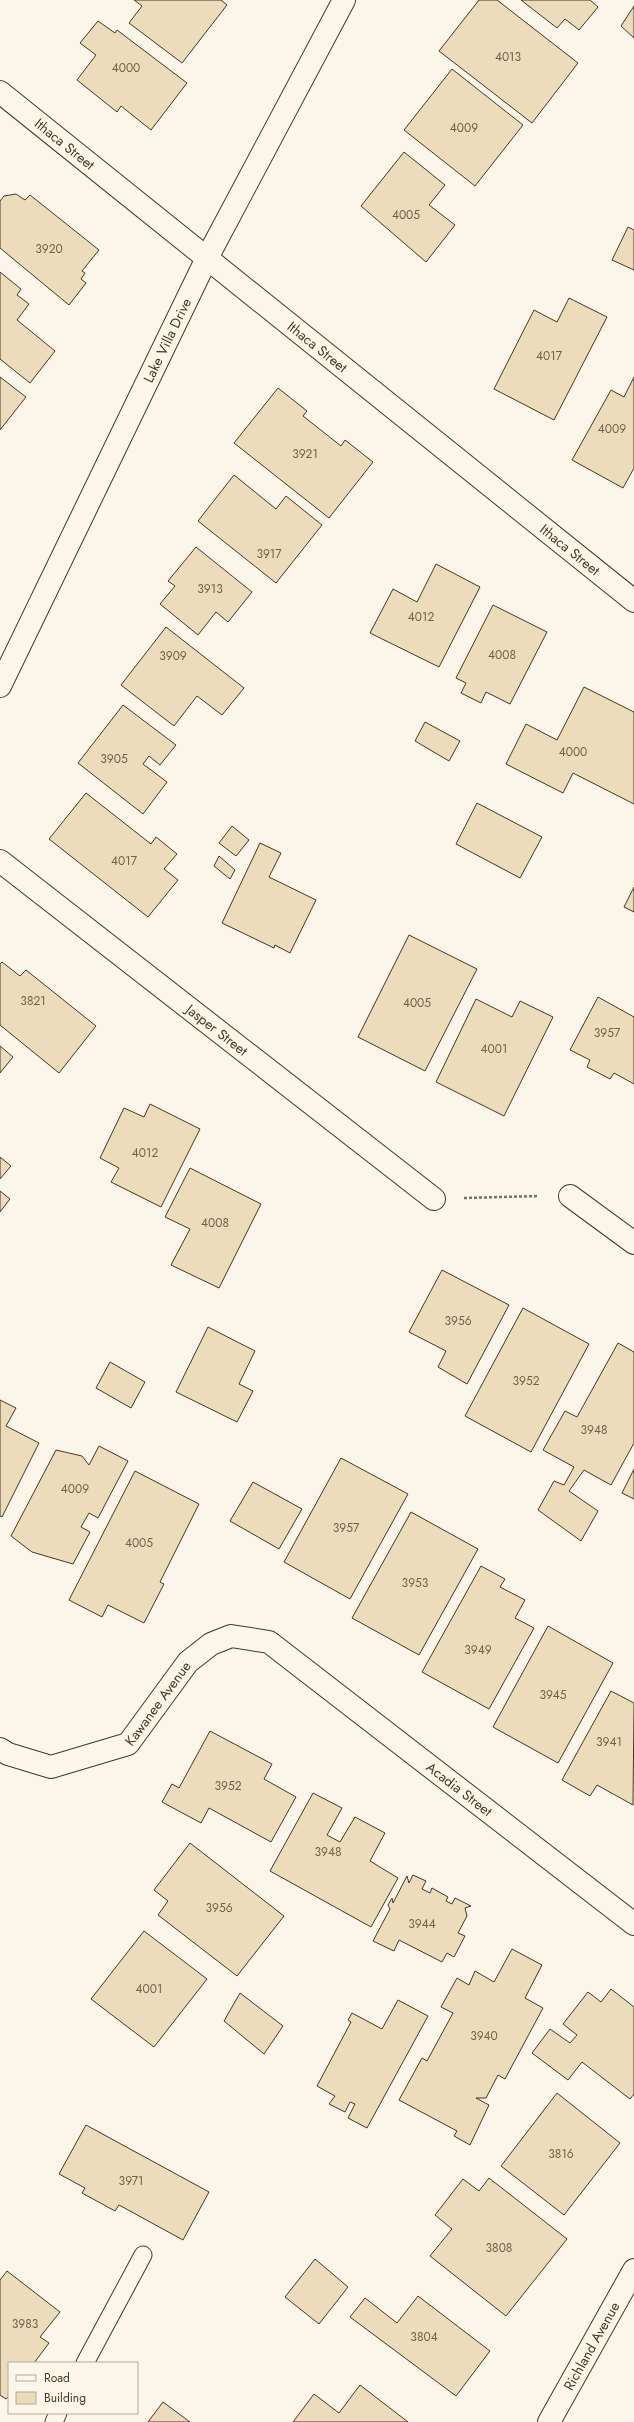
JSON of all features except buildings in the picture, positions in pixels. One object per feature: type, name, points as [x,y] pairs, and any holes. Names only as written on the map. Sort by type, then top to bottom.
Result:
[{"type":"street","name":"Lake Villa Drive","points":[[0,686],[207,258],[344,0]]},
{"type":"street","name":"Ithaca Street","points":[[0,92],[634,601]]},
{"type":"street","name":"Jasper Street","points":[[0,862],[434,1199]]},
{"type":"street","points":[[570,1196],[634,1243]]},
{"type":"street","name":"Kawanee Avenue","points":[[0,1749],[8,1754],[51,1767],[128,1744],[188,1662],[211,1644],[231,1636],[269,1642],[286,1655]]},
{"type":"street","name":"Acadia Street","points":[[286,1655],[634,1924]]},
{"type":"street","name":"Richland Avenue","points":[[549,2422],[634,2270]]},
{"type":"lane","points":[[86,2362],[143,2255]]},
{"type":"path","points":[[434,1199],[570,1196]]}]
